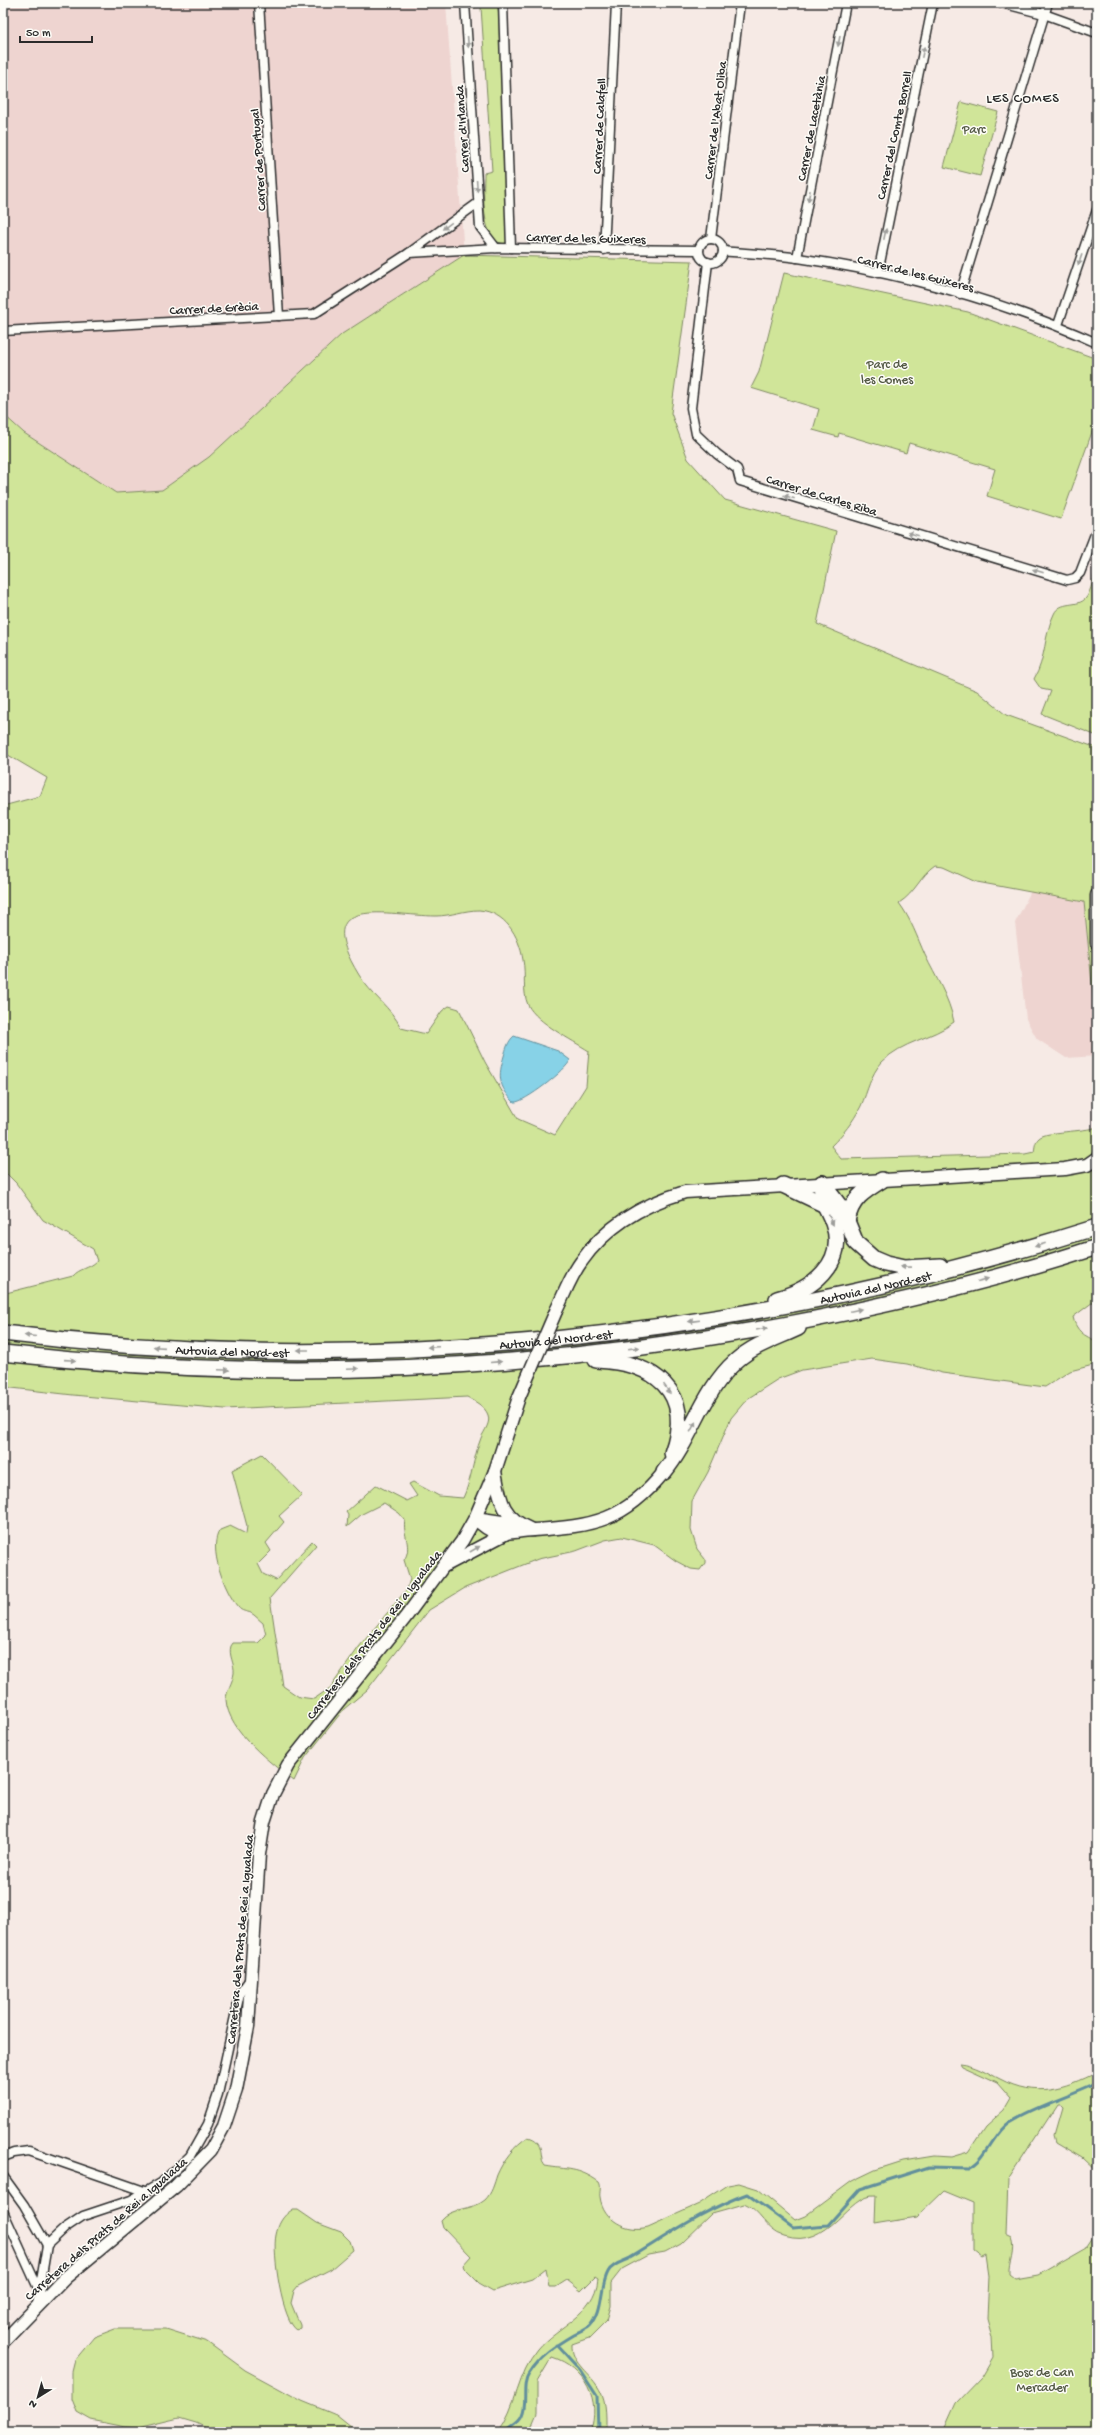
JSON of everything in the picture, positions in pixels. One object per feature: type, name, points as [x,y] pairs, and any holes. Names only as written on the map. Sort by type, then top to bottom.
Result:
[{"type":"highway","points":[[847,1221],[849,1210],[857,1197],[882,1180]]},
{"type":"highway","points":[[732,1316],[757,1304],[795,1294],[822,1276],[830,1265],[836,1244],[833,1222],[823,1204],[822,1183]]},
{"type":"highway","points":[[822,1183],[842,1209],[856,1243],[864,1252],[886,1264],[904,1268],[936,1266],[959,1268]]},
{"type":"highway","points":[[784,1185],[823,1204]]},
{"type":"highway","name":"Autovia del Nord-est","points":[[3,1333],[165,1347],[380,1350],[472,1345],[623,1330],[732,1316],[907,1281],[959,1268],[1097,1227]]},
{"type":"highway","name":"Autovia del Nord-est","points":[[3,1353],[185,1368],[305,1371],[457,1365],[567,1356],[674,1344],[818,1318],[960,1286],[1058,1260],[1097,1247]]},
{"type":"highway","points":[[664,1472],[686,1441],[717,1383],[735,1362],[760,1345],[818,1318]]},
{"type":"highway","points":[[567,1356],[631,1364],[647,1370],[665,1385],[676,1406],[678,1425],[676,1440],[664,1472]]},
{"type":"street","name":"Carrer de Portugal","points":[[259,3],[279,316]]},
{"type":"street","name":"Carrer d'Irlanda","points":[[465,3],[480,227],[496,248]]},
{"type":"street","points":[[503,3],[511,248]]},
{"type":"street","name":"Carrer de Calafell","points":[[604,250],[616,3]]},
{"type":"street","name":"Carrer de l'Abat Oliba","points":[[711,239],[740,3]]},
{"type":"street","name":"Carrer de Lacetània","points":[[797,258],[846,3]]},
{"type":"street","name":"Carrer del Comte Borrell","points":[[878,272],[933,3]]},
{"type":"street","points":[[1001,3],[1044,14],[1097,34]]},
{"type":"street","points":[[960,294],[1048,3]]},
{"type":"street","name":"Carrer de Grècia","points":[[3,331],[314,314],[409,253],[478,203]]},
{"type":"street","points":[[1058,326],[1097,210]]},
{"type":"street","points":[[711,239],[720,243],[723,251],[717,261],[708,262],[701,257],[699,250],[702,243],[711,239]]},
{"type":"street","name":"Carrer de Grècia","points":[[409,253],[496,248]]},
{"type":"street","name":"Carrer de les Guixeres","points":[[496,248],[699,250]]},
{"type":"street","name":"Carrer de les Guixeres","points":[[723,251],[797,258],[878,272],[960,294],[1058,326],[1097,343]]},
{"type":"street","name":"Carrer de Carles Riba","points":[[708,262],[691,408],[696,434],[717,454],[737,468],[740,481],[1062,579],[1075,578],[1080,573],[1097,530]]},
{"type":"street","points":[[1097,895],[1097,943]]},
{"type":"street","name":"Carretera dels Prats de Rei a Igualada","points":[[3,2342],[37,2305],[106,2243],[176,2186],[211,2150],[224,2126],[236,2090],[248,2027],[259,1854],[264,1822],[273,1794],[288,1765],[445,1565],[475,1518],[495,1471],[519,1397],[556,1311],[580,1263],[605,1235],[628,1217],[659,1200],[685,1192],[1065,1169],[1087,1165],[1097,1158]]},
{"type":"street","points":[[495,1471],[501,1501],[508,1515],[517,1524]]},
{"type":"street","points":[[475,1518],[491,1532],[505,1534],[532,1530],[563,1529],[600,1521],[635,1501],[664,1472]]},
{"type":"street","points":[[475,1518],[517,1524],[532,1530]]},
{"type":"street","points":[[445,1565],[505,1534]]},
{"type":"street","points":[[37,2305],[38,2289],[47,2245],[64,2228],[83,2216],[131,2200],[144,2191],[161,2183],[190,2156],[208,2124],[218,2094],[240,1994],[250,1979]]},
{"type":"street","points":[[3,2157],[14,2153],[29,2151],[144,2191]]},
{"type":"street","points":[[3,2176],[24,2205],[47,2245]]},
{"type":"street","points":[[3,2211],[38,2289]]},
{"type":"shaded area","points":[[3,3],[446,3],[464,255],[342,334],[209,457],[162,490],[116,493],[24,433],[3,414]]},
{"type":"shaded area","points":[[1031,891],[1084,902],[1097,1034],[1097,1056],[1066,1058],[1037,1039],[1026,1019],[1015,923]]},
{"type":"green space","points":[[472,3],[498,3],[508,244],[499,242],[492,236],[485,216],[484,173],[492,171],[481,7],[473,8]]},
{"type":"green space","name":"Parc","points":[[961,102],[998,112],[980,176],[944,167]]},
{"type":"green space","points":[[464,255],[692,261],[671,413],[688,459],[725,500],[836,531],[817,624],[977,691],[1006,715],[1097,748],[1097,1034],[1084,902],[977,882],[944,867],[935,866],[925,874],[910,894],[899,903],[910,922],[946,996],[954,1022],[945,1028],[899,1049],[882,1062],[872,1078],[855,1117],[831,1146],[841,1159],[1025,1154],[1034,1152],[1035,1144],[1039,1138],[1043,1136],[1097,1127],[1097,1299],[1073,1317],[1076,1326],[1081,1332],[1097,1341],[1097,1364],[1070,1371],[1045,1387],[942,1373],[907,1364],[872,1359],[802,1370],[778,1379],[747,1399],[731,1418],[708,1472],[692,1501],[691,1530],[697,1549],[705,1559],[705,1563],[700,1570],[691,1569],[676,1561],[654,1545],[622,1537],[605,1540],[576,1551],[538,1559],[465,1588],[429,1610],[367,1690],[344,1709],[305,1758],[294,1781],[274,1766],[252,1746],[234,1723],[226,1700],[234,1673],[234,1666],[230,1653],[231,1646],[233,1643],[258,1643],[266,1635],[263,1623],[249,1612],[240,1609],[233,1600],[223,1581],[219,1569],[216,1547],[220,1530],[230,1526],[246,1534],[247,1526],[232,1470],[262,1454],[302,1495],[279,1516],[284,1522],[266,1543],[271,1551],[258,1564],[263,1574],[276,1580],[312,1541],[316,1545],[270,1598],[283,1686],[299,1697],[314,1699],[330,1688],[359,1647],[407,1589],[410,1579],[404,1560],[408,1550],[404,1525],[405,1520],[399,1513],[384,1503],[362,1514],[347,1527],[348,1515],[346,1512],[376,1485],[407,1501],[417,1496],[409,1484],[413,1482],[439,1496],[463,1498],[478,1446],[488,1424],[489,1418],[487,1412],[482,1406],[467,1397],[225,1409],[3,1387],[3,1290],[6,1293],[73,1276],[97,1261],[93,1249],[43,1220],[16,1183],[3,1170],[3,806],[40,796],[47,778],[3,752],[3,414],[24,433],[116,493],[162,490],[209,457],[342,334]],"holes":[[[473,910],[488,912],[503,920],[509,926],[518,942],[524,966],[526,1000],[533,1012],[547,1025],[589,1051],[586,1086],[555,1135],[518,1119],[485,1062],[459,1009],[449,1006],[442,1011],[426,1034],[401,1028],[392,1014],[369,989],[359,975],[346,949],[343,931],[348,920],[360,914],[377,913],[436,916]]]},
{"type":"green space","name":"Parc de les Comes","points":[[784,273],[968,312],[1097,359],[1097,418],[1061,519],[987,496],[995,469],[909,443],[906,453],[839,433],[838,437],[813,430],[819,409],[751,388],[759,372]]},
{"type":"green space","points":[[1097,566],[1097,736],[1042,714],[1051,691],[1041,689],[1034,679],[1041,663],[1048,630],[1054,614],[1060,607],[1078,603],[1086,598],[1091,588]]},
{"type":"green space","name":"Bosc de Can Mercader","points":[[960,2063],[976,2067],[1013,2085],[1038,2090],[1061,2087],[1097,2072],[1097,2172],[1082,2158],[1055,2142],[1053,2135],[1061,2107],[1056,2105],[1008,2179],[1006,2234],[1012,2237],[1014,2246],[1010,2275],[1015,2279],[1038,2275],[1087,2247],[1097,2232],[1097,2432],[943,2432],[956,2403],[982,2376],[993,2357],[992,2337],[987,2319],[989,2276],[986,2255],[982,2257],[973,2250],[973,2203],[944,2191],[917,2217],[875,2224],[876,2195],[866,2197],[857,2202],[826,2229],[814,2236],[800,2238],[784,2236],[772,2230],[750,2207],[744,2204],[712,2213],[680,2244],[665,2252],[648,2255],[622,2269],[611,2283],[611,2306],[607,2320],[589,2338],[572,2344],[574,2356],[580,2366],[596,2384],[602,2395],[605,2407],[606,2432],[590,2432],[594,2409],[592,2397],[588,2387],[582,2377],[574,2369],[564,2362],[552,2357],[537,2382],[537,2413],[529,2432],[498,2432],[509,2412],[531,2359],[546,2341],[583,2311],[590,2302],[598,2279],[595,2277],[581,2291],[567,2280],[556,2287],[549,2287],[546,2268],[532,2279],[493,2291],[479,2283],[464,2268],[463,2265],[471,2256],[443,2227],[441,2220],[445,2216],[450,2213],[474,2206],[485,2200],[510,2153],[528,2137],[537,2142],[541,2150],[545,2166],[579,2171],[599,2182],[602,2205],[611,2218],[624,2226],[632,2228],[648,2227],[699,2204],[728,2185],[739,2183],[758,2189],[795,2220],[805,2216],[852,2181],[875,2170],[903,2161],[934,2156],[951,2157],[968,2152],[985,2127],[1004,2110],[1011,2098],[997,2082],[962,2066]]},
{"type":"green space","points":[[292,2210],[298,2210],[317,2223],[341,2232],[350,2241],[353,2250],[331,2269],[298,2286],[294,2291],[291,2303],[300,2325],[300,2328],[297,2330],[287,2314],[283,2301],[279,2286],[275,2256],[275,2244],[278,2228],[283,2218]]},
{"type":"green space","points":[[115,2329],[166,2329],[207,2342],[245,2370],[302,2401],[336,2415],[357,2432],[215,2432],[196,2423],[179,2418],[137,2428],[91,2420],[77,2412],[72,2399],[72,2372],[75,2360],[94,2337]]},
{"type":"water","points":[[514,1036],[558,1051],[570,1060],[562,1070],[545,1085],[519,1101],[514,1102],[502,1086],[500,1075],[506,1048]]},
{"type":"waterway","points":[[505,2432],[521,2418],[524,2410],[525,2384],[533,2368],[555,2347],[587,2329],[594,2320],[599,2307],[605,2279],[610,2269],[615,2265],[630,2258],[716,2207],[747,2194],[793,2228],[828,2225],[860,2189],[929,2167],[969,2168],[976,2164],[999,2132],[1010,2122],[1042,2106],[1097,2083]]},
{"type":"waterway","points":[[557,2345],[580,2370],[597,2396],[598,2432]]},
{"type":"district","name":"LES COMES","points":[[1023,97]]}]
